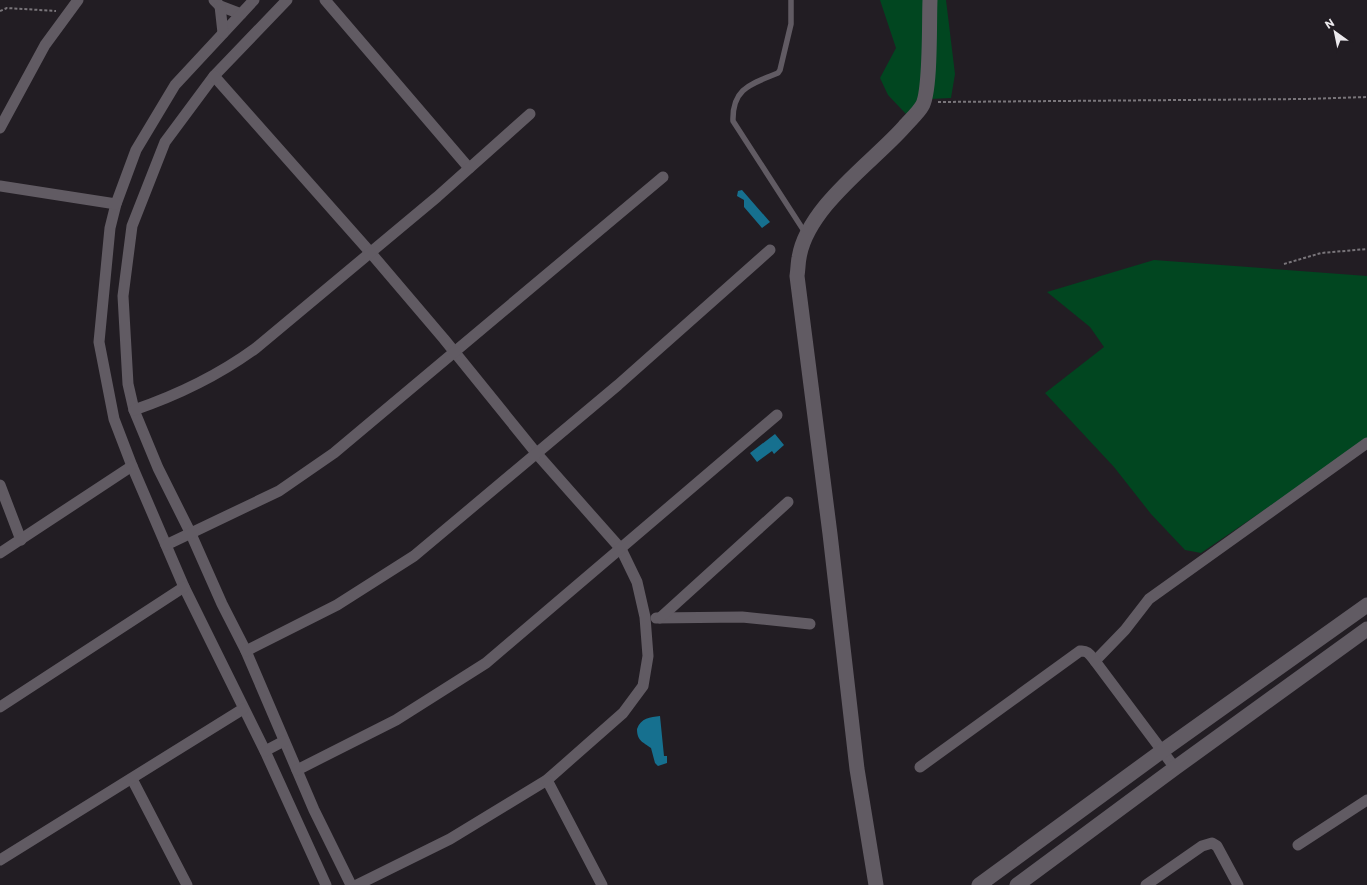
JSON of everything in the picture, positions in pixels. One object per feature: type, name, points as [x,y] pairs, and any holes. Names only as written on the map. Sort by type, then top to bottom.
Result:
[{"type":"street","points":[[0,128],[45,45],[78,0]]},
{"type":"street","points":[[254,0],[175,85],[136,150],[116,204],[110,228],[100,342],[114,418],[132,466],[184,587],[265,751],[326,885]]},
{"type":"street","points":[[286,0],[214,76],[165,142],[132,226],[123,296],[128,384],[134,410],[158,468],[191,534],[222,604],[246,651],[297,770],[351,885]]},
{"type":"street","points":[[325,0],[469,168]]},
{"type":"street","points":[[876,885],[857,769],[798,276],[799,257],[806,235],[828,203],[856,173],[892,141],[923,105],[927,80],[930,0]]},
{"type":"street","points":[[217,3],[241,14]]},
{"type":"street","points":[[217,3],[223,33]]},
{"type":"street","points":[[214,76],[370,252],[455,352],[537,454],[621,549],[637,582],[645,617],[648,656],[643,686],[622,713],[547,780],[450,839],[357,885]]},
{"type":"street","points":[[134,410],[164,400],[231,366],[256,348],[469,168],[530,114]]},
{"type":"street","points":[[166,544],[191,534],[279,491],[334,453],[663,177]]},
{"type":"street","points":[[0,186],[116,204]]},
{"type":"street","points":[[246,651],[337,605],[414,556],[537,454],[696,317],[770,250]]},
{"type":"street","points":[[297,770],[396,720],[486,663],[778,415]]},
{"type":"street","points":[[1095,661],[1125,630],[1149,599],[1367,443]]},
{"type":"street","points":[[0,553],[132,466]]},
{"type":"street","points":[[0,485],[21,540]]},
{"type":"street","points":[[660,618],[788,502]]},
{"type":"street","points":[[0,707],[184,587]]},
{"type":"street","points":[[979,885],[1000,871],[1162,750],[1233,700],[1364,613]]},
{"type":"street","points":[[645,617],[742,617],[810,624]]},
{"type":"street","points":[[1017,885],[1367,629]]},
{"type":"street","points":[[920,767],[1080,651],[1088,652],[1175,768]]},
{"type":"street","points":[[1233,700],[1245,717]]},
{"type":"street","points":[[0,860],[243,709]]},
{"type":"street","points":[[265,751],[284,740]]},
{"type":"street","points":[[132,779],[187,885]]},
{"type":"street","points":[[547,780],[602,885]]},
{"type":"street","points":[[1298,845],[1367,800]]},
{"type":"street","points":[[1146,885],[1202,846],[1212,843],[1217,846],[1238,885]]},
{"type":"street","points":[[1000,871],[1011,885]]},
{"type":"lane","points":[[791,0],[791,24],[780,70],[778,73],[749,85],[741,91],[732,110],[733,121],[806,235]]},
{"type":"path","points":[[0,11],[7,8],[70,11]]},
{"type":"path","points":[[923,105],[938,102],[1305,99],[1367,97]]},
{"type":"path","points":[[1284,264],[1321,254],[1367,249]]},
{"type":"green space","points":[[880,0],[946,0],[955,74],[951,98],[930,99],[906,114],[888,95],[880,78],[896,48]]},
{"type":"green space","points":[[1154,260],[1367,276],[1367,440],[1201,553],[1185,550],[1151,514],[1114,467],[1045,393],[1104,347],[1090,327],[1047,292]]},
{"type":"water","points":[[742,190],[770,222],[762,228],[744,207],[744,200],[737,196],[738,191]]},
{"type":"water","points":[[775,434],[784,445],[774,454],[772,451],[757,462],[750,453]]},
{"type":"water","points":[[660,716],[664,756],[667,756],[667,763],[658,766],[655,763],[651,748],[639,739],[637,729],[643,720]]}]
